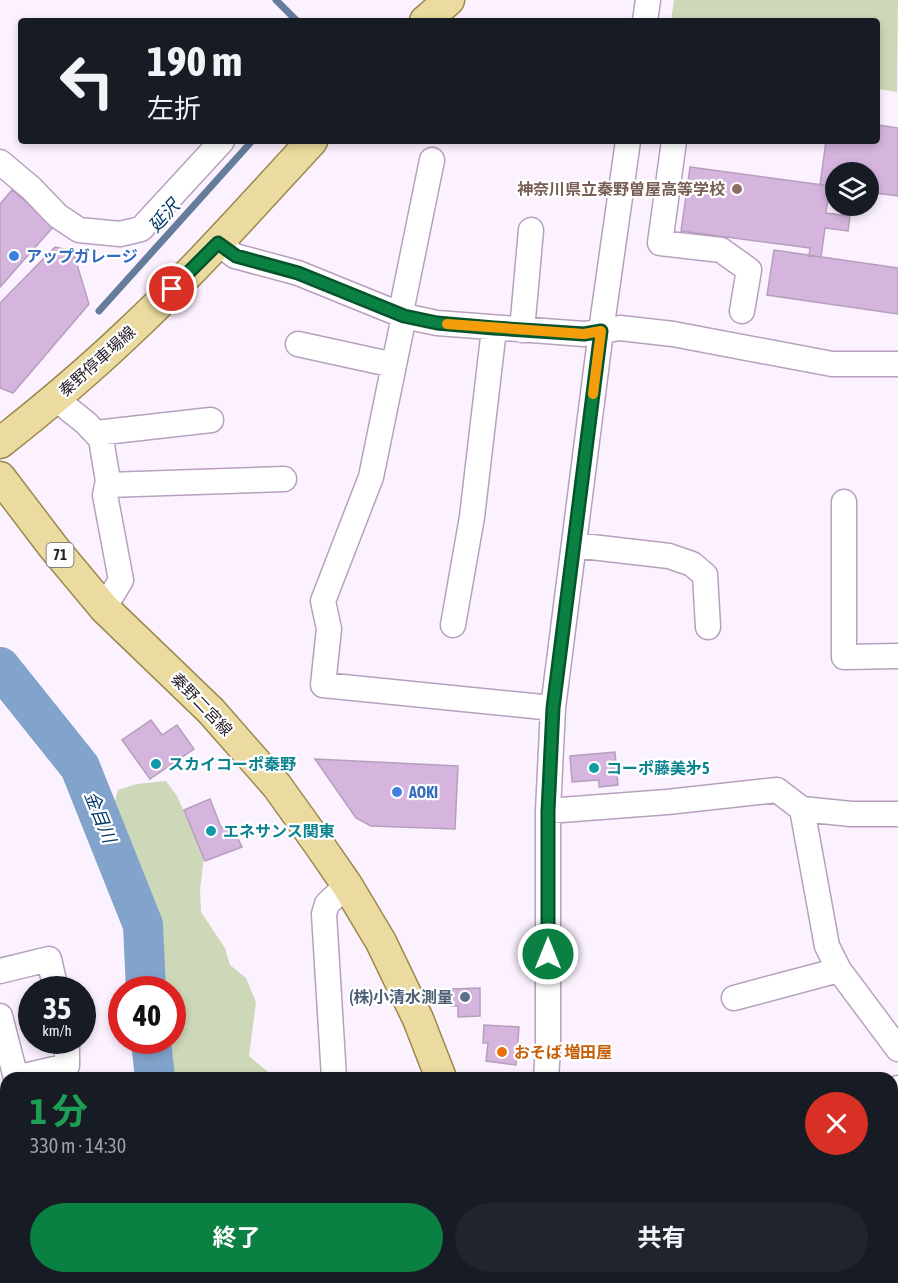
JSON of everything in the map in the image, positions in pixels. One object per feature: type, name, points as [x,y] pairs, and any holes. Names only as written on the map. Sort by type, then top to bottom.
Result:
[{"type":"main road","points":[[418,18],[424,0]]},
{"type":"main road","points":[[428,18],[449,0]]},
{"type":"main road","name":"秦野停車場線","points":[[0,443],[56,399],[127,335],[218,243],[309,144]]},
{"type":"main road","name":"秦野二宮線","points":[[0,477],[54,548],[104,608],[218,720],[277,786],[347,885],[381,942],[418,1019],[439,1072]]},
{"type":"street","points":[[645,18],[648,0]]},
{"type":"street","points":[[0,162],[31,188],[58,216],[79,230],[120,234],[141,229],[219,144]]},
{"type":"street","points":[[546,1072],[548,811],[553,708],[601,331],[628,144]]},
{"type":"street","points":[[674,144],[660,243],[721,250],[749,270],[742,311]]},
{"type":"street","points":[[432,160],[402,307],[404,316],[371,477],[323,601],[329,629],[323,686],[553,708]]},
{"type":"street","points":[[522,330],[531,230]]},
{"type":"street","points":[[218,243],[236,256],[298,273],[404,316],[437,323],[584,334],[621,328],[673,334],[832,364],[898,364]]},
{"type":"street","points":[[453,625],[472,517],[494,328]]},
{"type":"street","points":[[298,344],[394,365]]},
{"type":"street","points":[[56,399],[101,439],[107,485],[105,495],[121,580],[104,608]]},
{"type":"street","points":[[96,433],[211,420]]},
{"type":"street","points":[[107,485],[284,479]]},
{"type":"street","points":[[844,502],[843,657],[898,656]]},
{"type":"street","points":[[574,545],[669,556],[692,564],[705,575],[708,627]]},
{"type":"street","points":[[548,811],[667,802],[777,789],[802,810],[851,814],[898,814]]},
{"type":"street","points":[[802,810],[827,946],[839,969],[898,1048]]},
{"type":"street","points":[[334,1072],[324,914],[327,903],[347,885]]},
{"type":"street","points":[[0,971],[49,959],[53,976]]},
{"type":"street","points":[[735,998],[839,969]]},
{"type":"street","points":[[0,1016],[14,1072]]},
{"type":"street","points":[[42,1072],[67,1066],[67,1054]]},
{"type":"green space","points":[[674,0],[898,0],[897,92],[880,89],[880,18],[671,18]]},
{"type":"green space","points":[[166,781],[177,796],[204,856],[200,890],[201,912],[225,948],[230,965],[246,978],[256,1002],[249,1056],[268,1072],[146,1072],[142,1054],[186,1054],[186,976],[161,976],[164,971],[136,935],[133,921],[145,897],[131,885],[125,859],[116,843],[112,811],[118,790],[137,784]]},
{"type":"building","points":[[880,125],[898,128],[898,196],[879,193],[879,162],[825,162],[825,186],[820,185],[826,144],[880,144]]},
{"type":"building","points":[[690,167],[825,185],[825,216],[850,216],[848,231],[825,228],[821,257],[809,256],[810,248],[681,231]]},
{"type":"building","name":"アップガレージ","points":[[12,190],[54,226],[0,287],[0,204]]},
{"type":"building","points":[[55,247],[73,251],[89,304],[13,393],[0,388],[0,303]]},
{"type":"building","points":[[774,250],[898,268],[898,314],[767,295]]},
{"type":"building","name":"スカイコーポ秦野","points":[[151,720],[162,735],[177,725],[194,749],[150,779],[122,740]]},
{"type":"building","name":"コーポ藤美㐧5","points":[[615,752],[618,785],[599,787],[599,780],[572,782],[570,756]]},
{"type":"building","name":"AOKI","points":[[315,759],[458,766],[455,829],[371,826],[356,818]]},
{"type":"building","name":"エネサンス関東","points":[[210,799],[221,827],[236,834],[242,847],[205,861],[184,810]]},
{"type":"building","name":"(株)小清水測量","points":[[480,988],[480,1016],[458,1017],[458,1006],[451,1006],[451,989]]},
{"type":"building","name":"おそば 増田屋","points":[[484,1025],[519,1027],[516,1065],[486,1061],[488,1043],[483,1043]]},
{"type":"waterway","name":"延沢","points":[[276,0],[294,18]]},
{"type":"waterway","name":"延沢","points":[[99,311],[249,144]]},
{"type":"waterway","name":"金目川","points":[[0,667],[80,767],[143,925],[145,976]]},
{"type":"waterway","name":"金目川","points":[[152,1054],[154,1072]]},
{"type":"slow traffic","points":[[447,324],[584,334],[601,331],[593,394]]},
{"type":"place","name":"神奈川県立秦野曽屋高等学校","points":[[737,189]]},
{"type":"place","name":"アップガレージ","points":[[14,256]]},
{"type":"place","name":"スカイコーポ秦野","points":[[156,764]]},
{"type":"place","name":"コーポ藤美㐧5","points":[[594,768]]},
{"type":"place","name":"AOKI","points":[[397,792]]},
{"type":"place","name":"エネサンス関東","points":[[211,831]]},
{"type":"place","name":"(株)小清水測量","points":[[465,997]]},
{"type":"place","name":"おそば 増田屋","points":[[502,1052]]},
{"type":"route","points":[[172,289],[218,243],[236,256],[298,273],[404,316],[437,323],[494,328],[584,334],[601,331],[553,708],[548,811],[548,954]]}]
